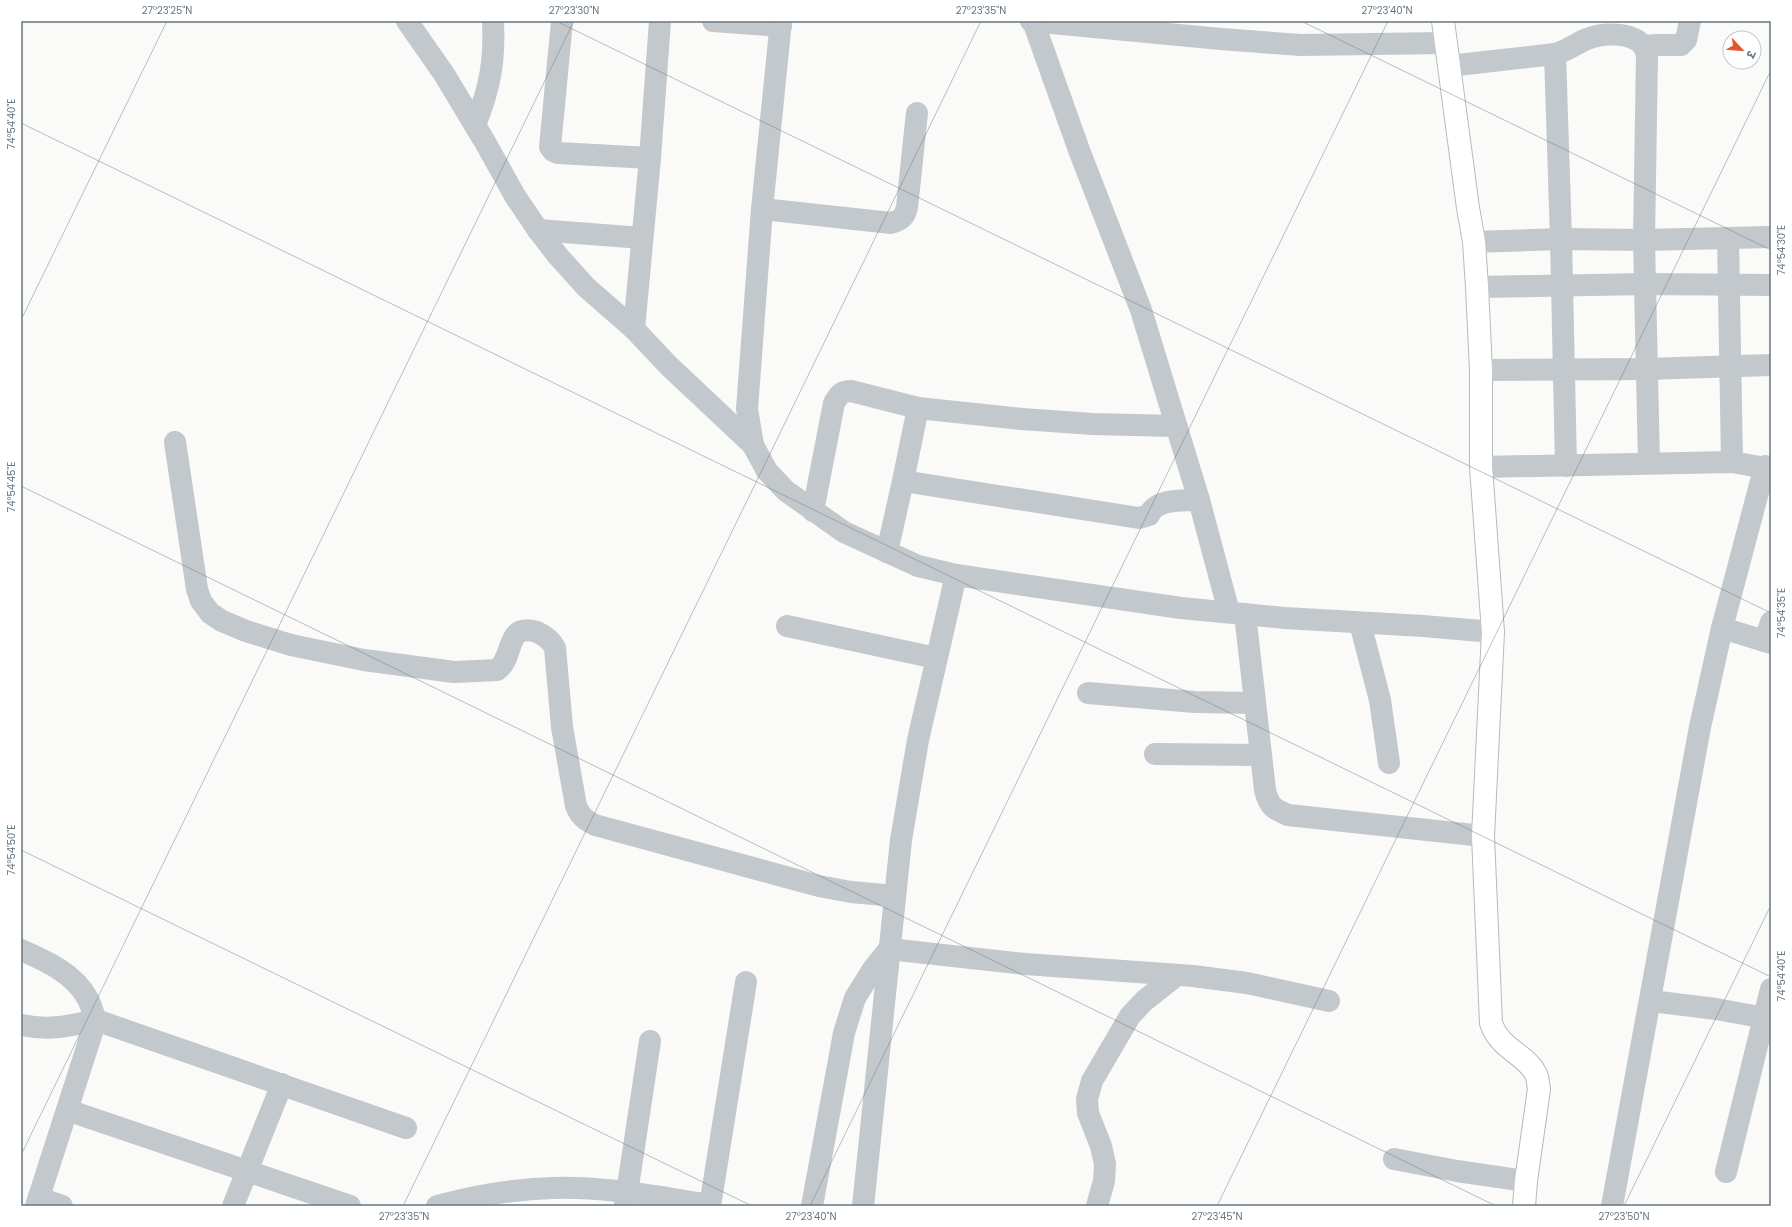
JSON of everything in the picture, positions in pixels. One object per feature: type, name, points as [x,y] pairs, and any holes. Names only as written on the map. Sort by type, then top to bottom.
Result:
[{"type":"main road","points":[[1443,21],[1474,242],[1478,287],[1481,370],[1481,467],[1494,632],[1483,836],[1491,1023],[1494,1033],[1502,1042],[1530,1066],[1537,1075],[1539,1090],[1526,1181],[1524,1206]]},
{"type":"street","points":[[407,21],[444,74],[515,196],[538,230],[586,287],[634,329],[669,366],[753,445],[767,471],[786,491],[844,532],[918,566],[956,575],[1105,598],[1237,613],[1494,632]]},
{"type":"street","points":[[475,125],[484,102],[492,72],[494,44],[493,21]]},
{"type":"street","points":[[562,21],[550,147],[553,151],[558,153],[650,158]]},
{"type":"street","points":[[634,329],[650,158],[660,21]]},
{"type":"street","points":[[713,21],[781,24],[762,209],[747,409],[753,445]]},
{"type":"street","points":[[1446,43],[1300,44],[1221,39],[1033,21],[1079,150],[1141,310],[1159,367],[1175,426],[1237,613],[1255,703],[1265,790],[1268,802],[1276,810],[1288,815],[1483,836]]},
{"type":"street","points":[[1644,46],[1681,45],[1686,40],[1690,21]]},
{"type":"street","points":[[1449,66],[1555,54],[1569,50],[1586,40],[1604,35],[1627,37],[1636,40],[1644,46],[1647,55],[1644,240],[1649,463]]},
{"type":"street","points":[[1555,54],[1561,239],[1561,286],[1565,370],[1566,466]]},
{"type":"street","points":[[762,209],[891,224],[900,221],[905,215],[907,207],[917,113]]},
{"type":"street","points":[[538,230],[642,238]]},
{"type":"street","points":[[1474,242],[1561,239],[1644,240],[1771,237]]},
{"type":"street","points":[[1728,238],[1732,462]]},
{"type":"street","points":[[1478,287],[1645,284],[1728,286],[1771,285]]},
{"type":"street","points":[[1481,370],[1646,370],[1771,365]]},
{"type":"street","points":[[813,511],[834,403],[839,395],[844,391],[851,391],[918,408],[1022,419],[1085,424],[1175,426]]},
{"type":"street","points":[[887,552],[904,481],[918,408]]},
{"type":"street","points":[[175,442],[197,589],[201,601],[210,613],[222,621],[246,631],[291,645],[364,660],[454,672],[497,670],[502,666],[514,637],[520,631],[529,630],[544,635],[552,641],[555,648],[562,727],[576,806],[579,814],[587,821],[595,826],[819,886],[851,892],[895,896]]},
{"type":"street","points":[[1481,467],[1732,462],[1768,468],[1722,628],[1700,727],[1651,1001],[1612,1206]]},
{"type":"street","points":[[904,481],[1139,518],[1149,515],[1153,507],[1162,503],[1199,500]]},
{"type":"street","points":[[863,1206],[901,840],[918,740],[956,575]]},
{"type":"street","points":[[1360,623],[1380,700],[1389,763]]},
{"type":"street","points":[[787,626],[936,658]]},
{"type":"street","points":[[1722,628],[1769,635]]},
{"type":"street","points":[[1088,693],[1195,702],[1255,703]]},
{"type":"street","points":[[1155,754],[1261,755]]},
{"type":"street","points":[[889,949],[1025,964],[1177,975],[1247,983],[1329,1001]]},
{"type":"street","points":[[812,1206],[844,1033],[856,998],[873,968],[889,949]]},
{"type":"street","points":[[21,950],[54,964],[73,980],[88,998],[96,1020],[37,1202],[62,1206]]},
{"type":"street","points":[[1097,1206],[1104,1181],[1105,1164],[1101,1146],[1088,1113],[1087,1099],[1092,1081],[1130,1016],[1144,1001],[1177,975]]},
{"type":"street","points":[[437,1206],[459,1200],[502,1192],[552,1188],[607,1190],[626,1200],[710,1205],[746,982]]},
{"type":"street","points":[[1726,1172],[1767,1018],[1771,990]]},
{"type":"street","points":[[1651,1001],[1716,1009],[1767,1018]]},
{"type":"street","points":[[21,1025],[40,1029],[64,1027],[96,1020],[406,1128]]},
{"type":"street","points":[[626,1200],[650,1041]]},
{"type":"street","points":[[233,1206],[282,1084]]},
{"type":"street","points":[[67,1110],[350,1206]]},
{"type":"street","points":[[1394,1159],[1457,1171],[1526,1181]]}]
